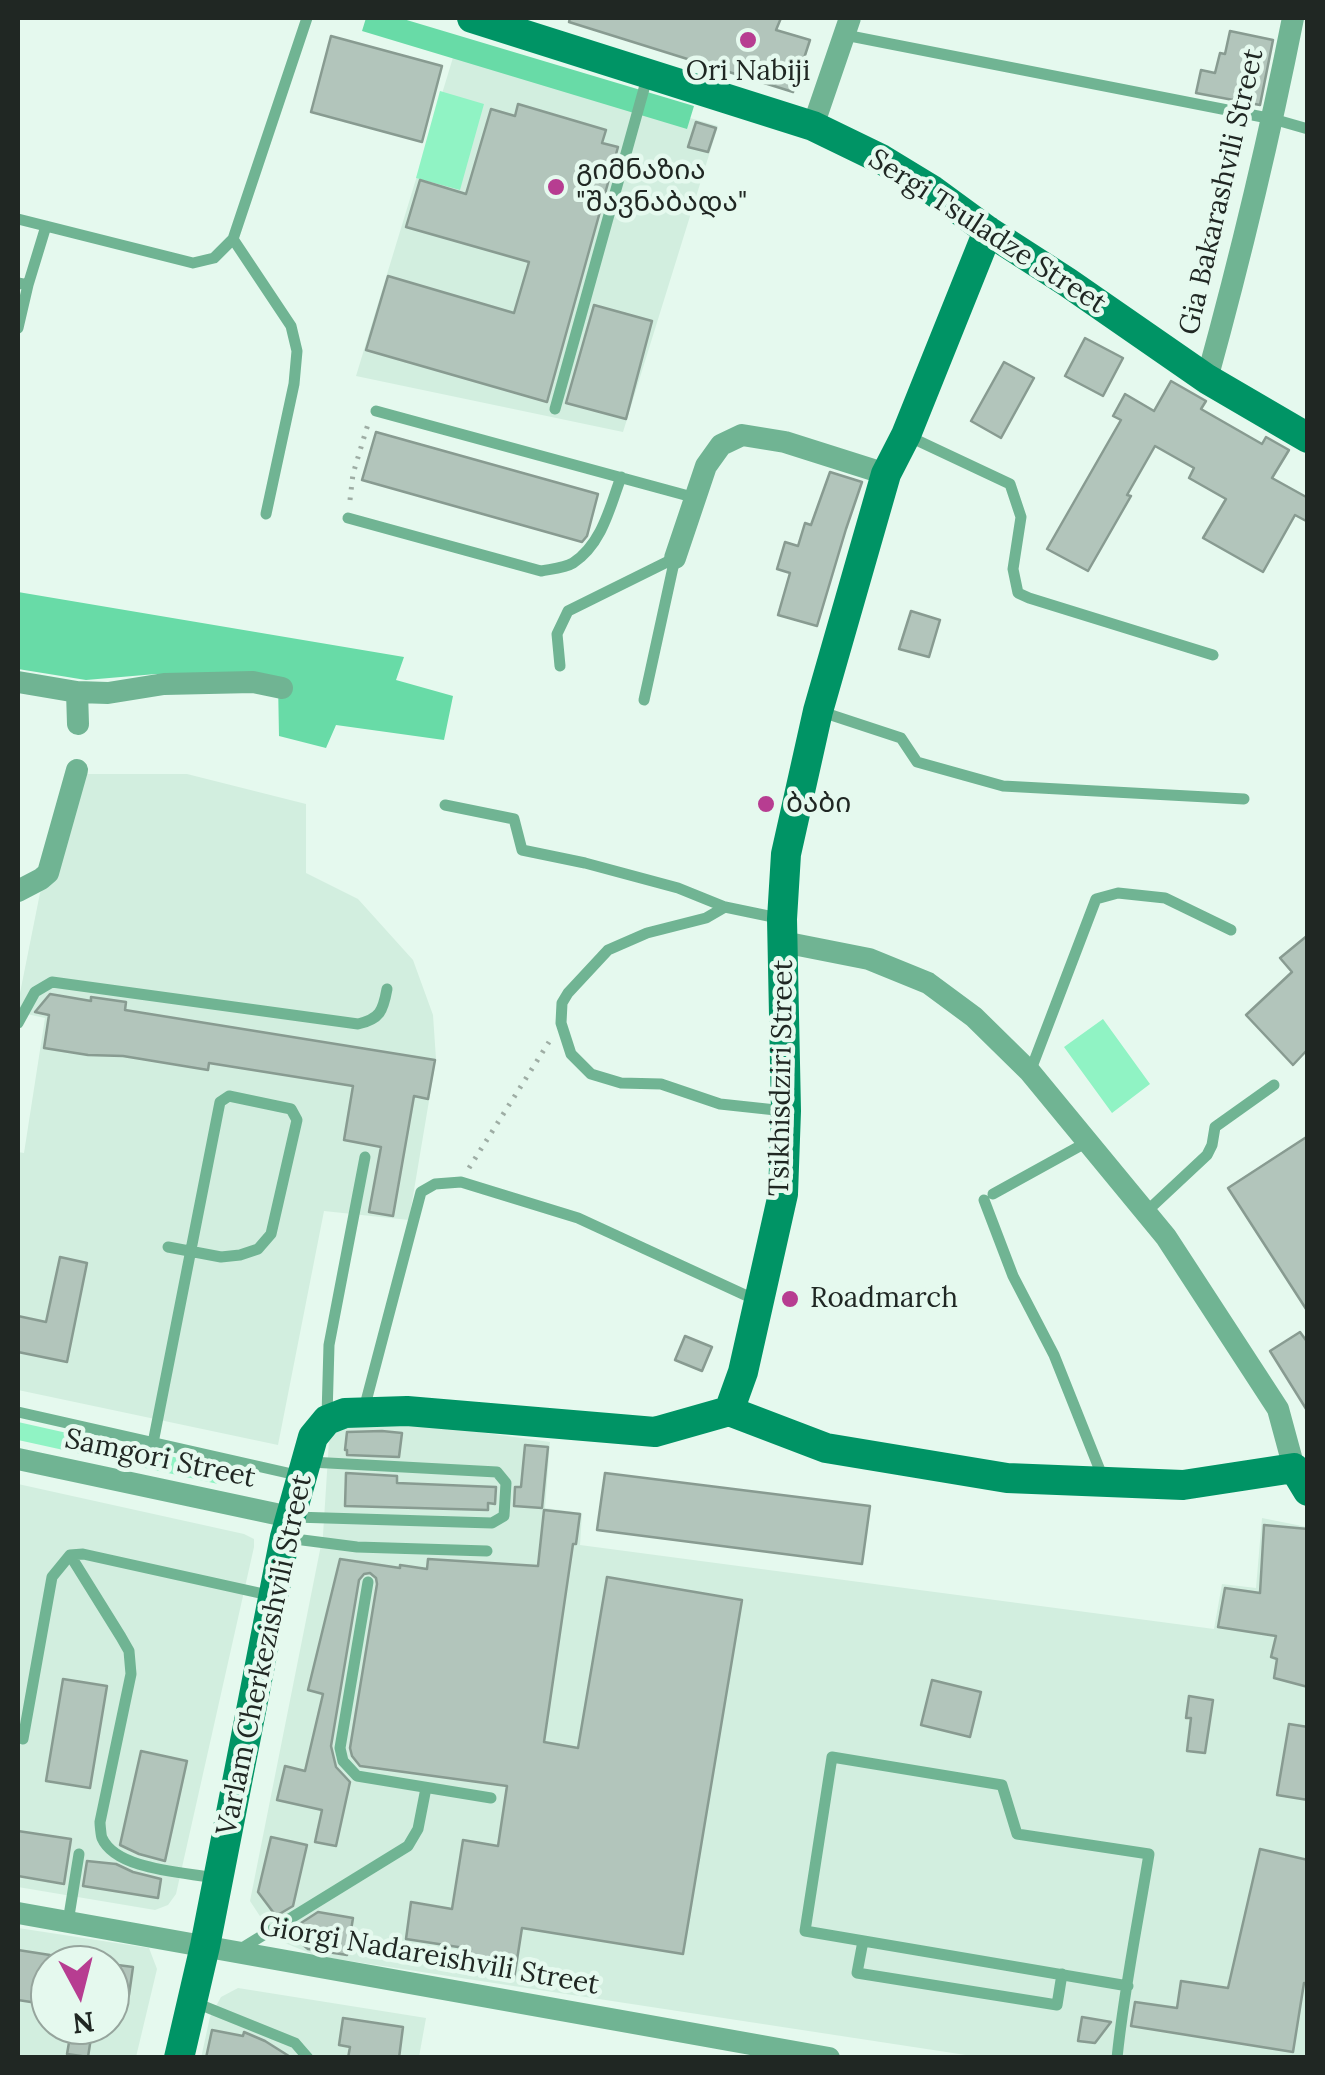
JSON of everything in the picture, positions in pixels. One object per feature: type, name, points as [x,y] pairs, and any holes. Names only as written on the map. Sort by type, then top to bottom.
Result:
[{"type":"street","name":"Sergi Tsuladze Street","points":[[472,18],[813,126],[881,159],[1207,379],[1308,438]]},
{"type":"street","name":"Gia Bakarashvili Street","points":[[1207,379],[1273,119],[1293,18]]},
{"type":"street","points":[[813,126],[848,26]]},
{"type":"street","name":"Tsikhisdziri Street","points":[[729,1410],[744,1372],[783,1194],[786,854],[818,710],[886,474],[906,435],[988,231]]},
{"type":"street","points":[[675,558],[706,466],[721,445],[742,435],[785,442],[886,474]]},
{"type":"street","points":[[18,682],[108,693],[164,684],[253,682],[282,688]]},
{"type":"street","points":[[77,692],[78,724]]},
{"type":"street","points":[[18,891],[48,873],[77,770]]},
{"type":"street","points":[[327,1420],[345,1413],[406,1411],[655,1432],[729,1410],[826,1448],[1007,1478],[1183,1485],[1303,1468],[1278,1409],[1166,1237],[1030,1072],[974,1017],[928,983],[783,931]]},
{"type":"street","name":"Varlam Cherkezishvili Street","points":[[179,2058],[192,2002],[220,1949],[219,1878],[273,1596],[313,1436],[327,1420]]},
{"type":"street","name":"Samgori Street","points":[[18,1459],[288,1527]]},
{"type":"street","name":"Giorgi Nadareishvili Street","points":[[18,1913],[829,2058]]},
{"type":"lane","points":[[18,219],[193,263],[214,258],[233,239],[307,18]]},
{"type":"lane","points":[[848,26],[1308,129]]},
{"type":"lane","points":[[555,409],[648,74]]},
{"type":"lane","points":[[18,328],[23,284],[46,226]]},
{"type":"lane","points":[[233,239],[291,326],[297,350],[294,384],[266,514]]},
{"type":"lane","points":[[376,411],[696,498]]},
{"type":"lane","points":[[906,435],[1010,484],[1020,517],[1013,569],[1018,593],[1214,656]]},
{"type":"lane","points":[[348,518],[542,571],[571,565],[591,546],[622,477]]},
{"type":"lane","points":[[560,666],[557,634],[568,610],[675,558]]},
{"type":"lane","points":[[644,700],[675,558]]},
{"type":"lane","points":[[818,710],[900,738],[917,762],[1003,786],[1244,799]]},
{"type":"lane","points":[[445,805],[514,819],[522,850],[678,888],[783,931]]},
{"type":"lane","points":[[1030,1072],[1096,899],[1118,893],[1166,898],[1230,930]]},
{"type":"lane","points":[[725,907],[706,918],[647,933],[608,950],[562,1002],[561,1023],[572,1054],[591,1074],[621,1083],[661,1084],[720,1104],[786,1111]]},
{"type":"lane","points":[[18,1023],[36,992],[52,982],[358,1024],[374,1020],[384,1007],[387,989]]},
{"type":"lane","points":[[1146,1212],[1208,1155],[1215,1126],[1274,1085]]},
{"type":"lane","points":[[153,1443],[190,1252],[220,1102],[229,1096],[290,1109],[296,1120],[271,1234],[258,1249],[221,1257],[190,1252],[168,1247]]},
{"type":"lane","points":[[1089,1141],[989,1197],[1013,1276],[1054,1355],[1105,1482]]},
{"type":"lane","points":[[327,1420],[330,1345],[365,1157]]},
{"type":"lane","points":[[363,1413],[422,1192],[435,1184],[460,1182],[578,1218],[760,1302]]},
{"type":"lane","points":[[18,1412],[153,1443],[304,1469],[496,1472],[506,1483],[504,1516],[492,1523],[288,1527]]},
{"type":"lane","points":[[288,1527],[357,1548],[488,1551]]},
{"type":"lane","points":[[22,1739],[52,1577],[70,1555],[83,1554],[273,1596]]},
{"type":"lane","points":[[70,1555],[129,1652],[131,1674],[100,1822],[102,1837],[112,1850],[131,1863],[219,1878]]},
{"type":"lane","points":[[368,1582],[340,1748],[343,1761],[357,1776],[491,1798]]},
{"type":"lane","points":[[1118,2058],[1149,1854],[1016,1834],[1002,1785],[832,1757],[805,1931],[1128,1986]]},
{"type":"lane","points":[[220,1949],[408,1846],[418,1829],[426,1788]]},
{"type":"lane","points":[[68,1922],[79,1854]]},
{"type":"lane","points":[[863,1941],[857,1973],[1057,2006],[1062,1974]]},
{"type":"lane","points":[[192,2002],[294,2043],[308,2058]]},
{"type":"path","points":[[348,518],[364,430],[376,411]]},
{"type":"path","points":[[460,1182],[561,1023]]},
{"type":"shaded area","name":"გიმნაზია \"შავნაბადა\"","points":[[455,51],[718,126],[623,432],[356,376]]},
{"type":"shaded area","points":[[82,774],[187,774],[306,804],[306,873],[358,899],[413,960],[433,1015],[436,1059],[409,1220],[324,1211],[278,1445],[18,1390],[18,1152],[24,1153],[45,1018],[18,1012],[18,1003],[40,893],[58,871]]},
{"type":"shaded area","points":[[357,1415],[550,1442],[545,1508],[582,1513],[580,1545],[1214,1629],[1222,1584],[1256,1588],[1262,1518],[1307,1527],[1307,2057],[979,2057],[317,1956],[275,1939],[250,1901],[323,1535],[329,1441],[342,1423]]},
{"type":"shaded area","points":[[18,1484],[254,1539],[176,1894],[168,1905],[155,1910],[18,1887]]},
{"type":"shaded area","points":[[18,1928],[129,1945],[30,1945],[30,2045],[130,2045],[130,1945],[149,1948],[157,1969],[136,2057],[18,2057]]},
{"type":"shaded area","points":[[238,1988],[426,2018],[419,2057],[201,2058],[210,2017],[221,1997]]},
{"type":"green space","points":[[366,18],[400,18],[694,106],[687,129],[362,31]]},
{"type":"green space","points":[[440,91],[484,104],[460,190],[416,178]]},
{"type":"green space","points":[[18,592],[404,657],[396,680],[453,696],[444,740],[336,725],[326,748],[279,736],[278,682],[156,674],[86,680],[18,669]]},
{"type":"green space","points":[[1103,1019],[1150,1084],[1112,1113],[1064,1047]]},
{"type":"green space","points":[[18,1422],[223,1468],[229,1477],[218,1484],[18,1440]]},
{"type":"building","points":[[570,18],[781,18],[776,30],[810,40],[793,92],[569,22]]},
{"type":"building","points":[[1230,31],[1273,40],[1260,105],[1196,93],[1201,70],[1215,73],[1220,53],[1225,54]]},
{"type":"building","points":[[331,36],[442,66],[422,142],[311,112]]},
{"type":"building","points":[[518,104],[606,130],[602,143],[618,147],[547,402],[366,350],[388,276],[514,313],[529,262],[406,227],[420,180],[466,194],[491,109],[515,116]]},
{"type":"building","points":[[696,122],[716,128],[708,152],[688,147]]},
{"type":"building","points":[[594,305],[652,321],[626,419],[566,403]]},
{"type":"building","points":[[1085,338],[1123,358],[1103,396],[1065,376]]},
{"type":"building","points":[[1004,362],[1034,378],[1001,438],[971,421]]},
{"type":"building","points":[[1171,381],[1206,401],[1201,409],[1262,444],[1266,437],[1289,450],[1272,478],[1308,498],[1308,522],[1295,515],[1263,572],[1203,538],[1226,499],[1189,478],[1194,468],[1155,446],[1088,571],[1047,549],[1121,420],[1113,416],[1125,394],[1154,411]]},
{"type":"building","points":[[376,432],[598,494],[587,536],[582,542],[362,480]]},
{"type":"building","points":[[830,472],[862,482],[817,626],[778,615],[790,573],[777,569],[785,542],[798,546],[805,523],[811,525]]},
{"type":"building","points":[[911,611],[940,620],[929,657],[899,649]]},
{"type":"building","points":[[1308,935],[1308,1049],[1293,1065],[1246,1015],[1292,972],[1280,958]]},
{"type":"building","points":[[50,994],[126,1002],[125,1010],[435,1060],[428,1099],[414,1096],[393,1216],[369,1212],[381,1147],[344,1140],[353,1086],[209,1063],[208,1070],[44,1048],[49,1015],[35,1012]]},
{"type":"building","points":[[1308,1136],[1308,1312],[1228,1188]]},
{"type":"building","points":[[60,1257],[87,1263],[67,1362],[18,1352],[18,1316],[46,1322]]},
{"type":"building","points":[[1300,1332],[1308,1343],[1308,1412],[1270,1351]]},
{"type":"building","points":[[685,1336],[712,1347],[702,1371],[675,1360]]},
{"type":"building","points":[[347,1432],[402,1433],[399,1457],[347,1455]]},
{"type":"building","points":[[525,1445],[548,1447],[542,1508],[514,1506],[515,1487],[521,1487]]},
{"type":"building","points":[[346,1473],[397,1476],[397,1483],[496,1487],[495,1504],[488,1503],[488,1510],[345,1506]]},
{"type":"building","points":[[605,1473],[870,1506],[862,1564],[597,1530]]},
{"type":"building","points":[[544,1510],[580,1514],[544,1742],[578,1748],[607,1577],[742,1600],[683,1954],[522,1928],[514,1979],[467,1972],[471,1949],[406,1939],[411,1902],[452,1909],[463,1840],[498,1846],[507,1786],[360,1766],[352,1756],[350,1748],[377,1584],[370,1573],[359,1580],[331,1746],[336,1767],[350,1782],[336,1846],[315,1842],[322,1810],[277,1800],[285,1766],[305,1771],[323,1694],[308,1690],[340,1559],[427,1569],[428,1559],[538,1566]]},
{"type":"building","points":[[1264,1525],[1308,1529],[1308,1687],[1274,1678],[1277,1659],[1271,1657],[1276,1636],[1218,1627],[1225,1588],[1260,1593]]},
{"type":"building","points":[[63,1679],[107,1686],[90,1788],[46,1781]]},
{"type":"building","points":[[932,1680],[981,1692],[970,1737],[921,1725]]},
{"type":"building","points":[[1189,1696],[1213,1700],[1205,1753],[1187,1751]]},
{"type":"building","points":[[1289,1724],[1308,1727],[1308,1800],[1277,1795]]},
{"type":"building","points":[[141,1751],[187,1761],[165,1861],[120,1845]]},
{"type":"building","points":[[18,1831],[71,1839],[64,1884],[18,1876]]},
{"type":"building","points":[[271,1837],[307,1845],[293,1906],[276,1916],[258,1892]]},
{"type":"building","points":[[1260,1849],[1308,1860],[1308,1984],[1304,1983],[1293,2052],[1131,2026],[1135,2002],[1177,2008],[1181,1981],[1228,1988]]},
{"type":"building","points":[[87,1861],[116,1864],[161,1879],[158,1898],[83,1886]]},
{"type":"building","points":[[318,1912],[353,1918],[347,1955],[308,1949],[287,1932]]},
{"type":"building","points":[[18,1950],[30,1952],[30,2002],[18,2000]]},
{"type":"building","points":[[1082,2017],[1111,2022],[1095,2043],[1078,2041]]},
{"type":"building","points":[[343,2018],[403,2027],[399,2058],[348,2058],[350,2047],[339,2045]]},
{"type":"building","points":[[212,2030],[243,2036],[244,2032],[292,2058],[206,2058]]},
{"type":"building","points":[[69,2045],[90,2045],[88,2057],[67,2054]]},
{"type":"place","name":"Ori Nabiji","points":[[748,40]]},
{"type":"place","name":"გიმნაზია \"შავნაბადა\"","points":[[556,187]]},
{"type":"place","name":"ბაბი","points":[[766,804]]},
{"type":"place","name":"Roadmarch","points":[[790,1299]]}]
